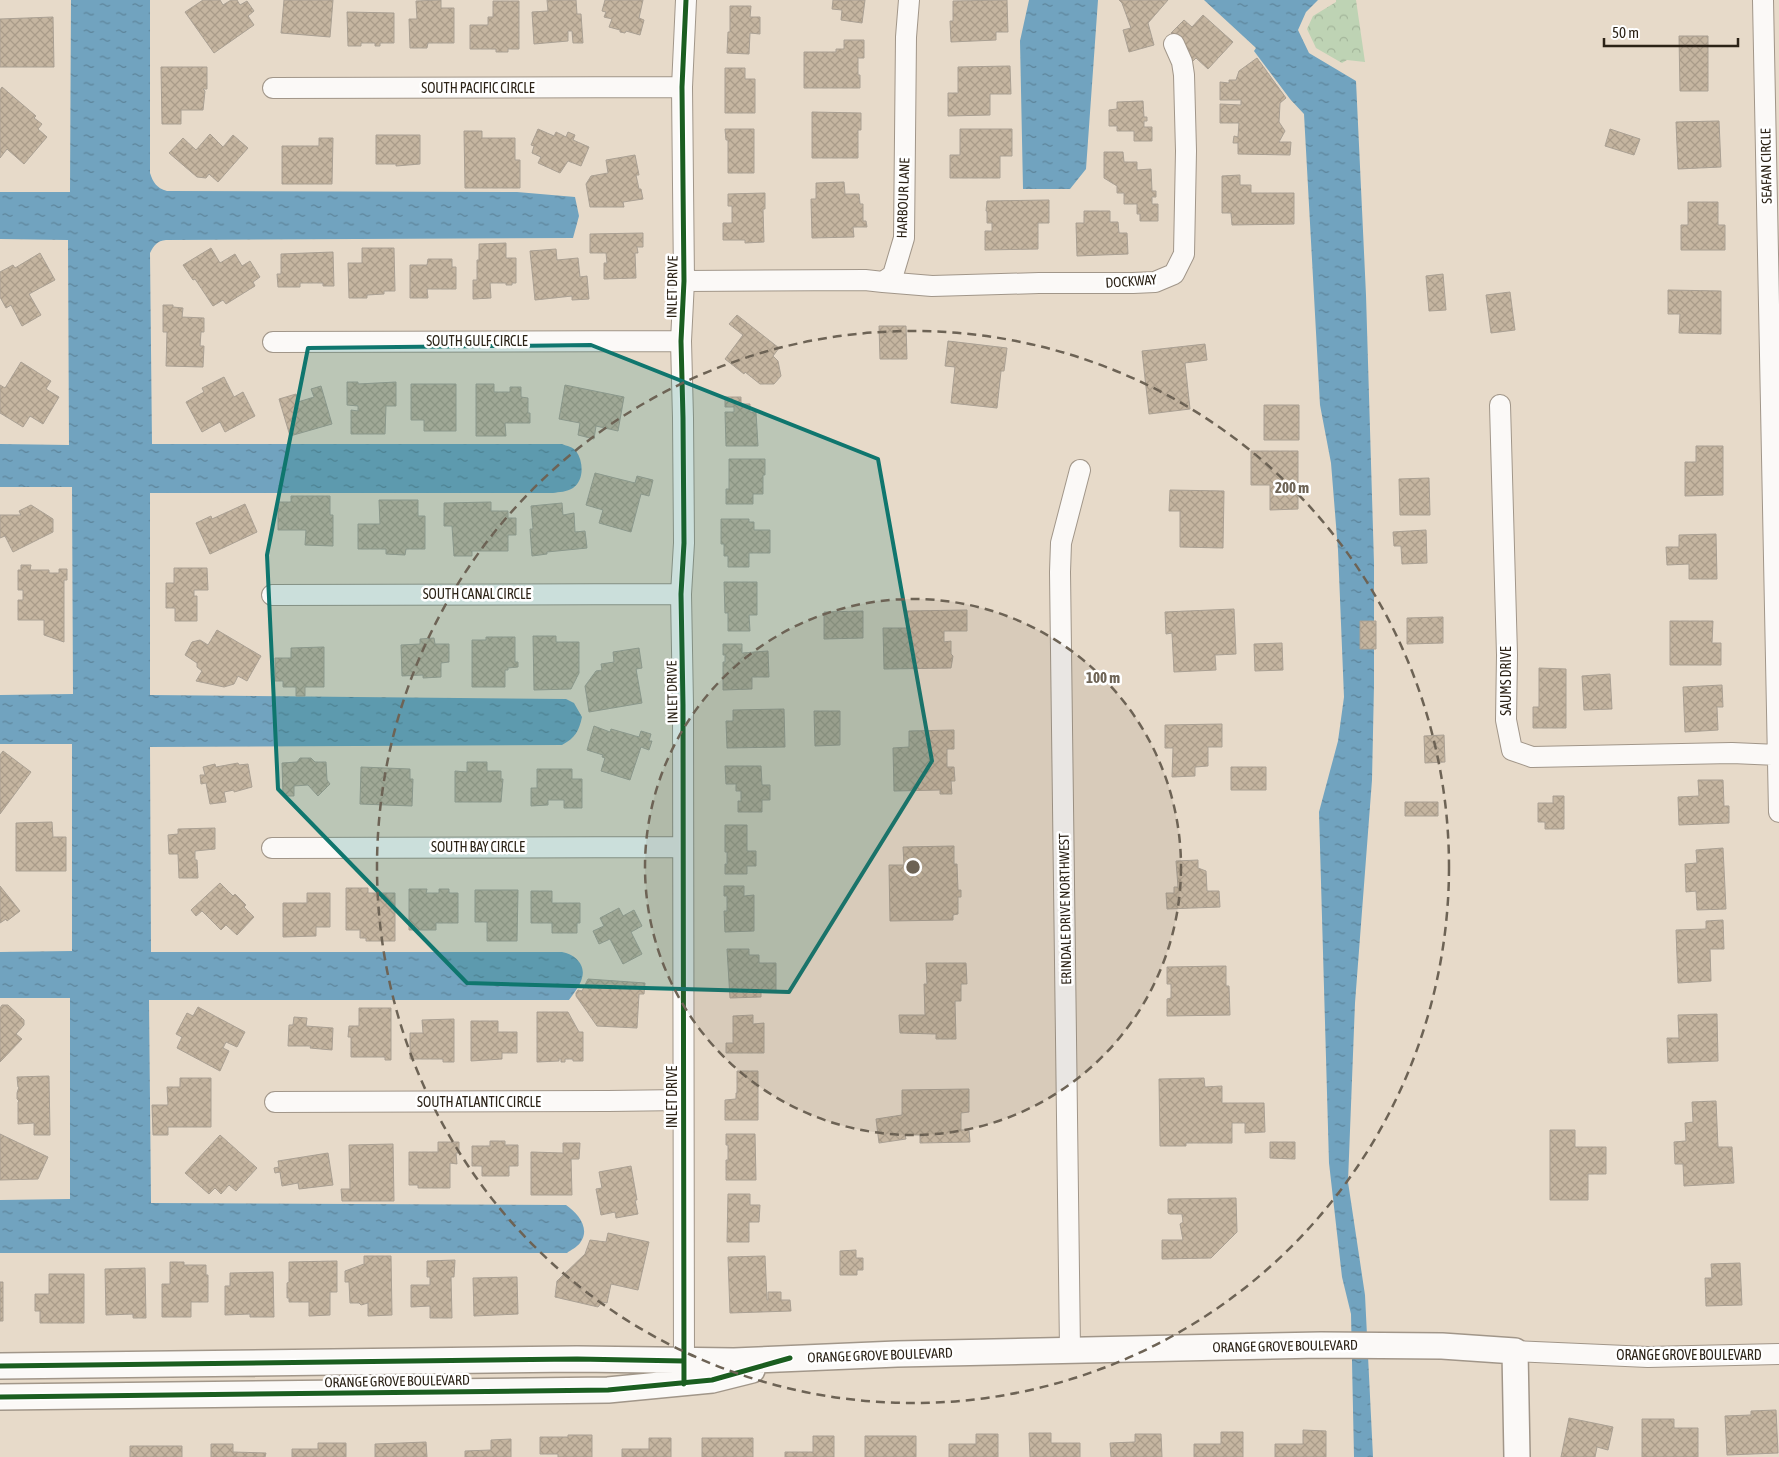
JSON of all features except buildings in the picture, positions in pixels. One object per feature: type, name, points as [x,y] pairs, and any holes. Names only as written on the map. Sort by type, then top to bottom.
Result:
[{"type":"street","name":"INLET DRIVE","points":[[684,1372],[684,705],[681,594],[684,514],[681,341],[684,281],[682,87],[686,0]]},
{"type":"street","name":"HARBOUR LANE","points":[[883,282],[893,275],[904,238],[906,37],[909,0]]},
{"type":"street","name":"SEAFAN CIRCLE","points":[[1763,0],[1779,812]]},
{"type":"street","name":"DOCKWAY","points":[[883,282],[932,286],[1133,283],[1155,282],[1174,274],[1184,254],[1186,151],[1184,75],[1182,62],[1174,44]]},
{"type":"street","name":"SOUTH PACIFIC CIRCLE","points":[[273,88],[682,87]]},
{"type":"street","points":[[684,281],[865,280],[883,282]]},
{"type":"street","name":"SOUTH GULF CIRCLE","points":[[272,342],[681,341]]},
{"type":"street","name":"SAUMS DRIVE","points":[[1500,405],[1507,656],[1506,720],[1512,750],[1532,758],[1732,753],[1778,755]]},
{"type":"street","name":"ERINDALE DRIVE NORTHWEST","points":[[1070,1350],[1060,572],[1061,543],[1080,470]]},
{"type":"street","name":"SOUTH CANAL CIRCLE","points":[[272,595],[681,594]]},
{"type":"street","name":"SOUTH BAY CIRCLE","points":[[272,848],[683,848]]},
{"type":"street","name":"SOUTH ATLANTIC CIRCLE","points":[[274,1102],[683,1100]]},
{"type":"street","name":"ORANGE GROVE BOULEVARD","points":[[0,1397],[608,1390],[684,1372],[790,1358],[897,1354],[1321,1345],[1442,1346],[1648,1357],[1779,1354]]},
{"type":"street","points":[[1515,1351],[1517,1457]]},
{"type":"street","name":"ORANGE GROVE BOULEVARD","points":[[0,1366],[577,1359],[684,1372]]},
{"type":"street","points":[[105,1365],[105,1396]]},
{"type":"highlighted area","points":[[591,345],[878,459],[932,761],[789,992],[467,983],[278,789],[267,555],[308,348]]},
{"type":"green space","points":[[1336,0],[1356,0],[1365,62],[1347,60],[1342,63],[1316,48],[1307,29],[1313,16],[1336,2]]},
{"type":"water","points":[[71,0],[150,0],[150,173],[152,179],[163,190],[517,192],[575,197],[579,216],[573,238],[166,240],[156,244],[150,253],[152,444],[562,444],[572,448],[579,455],[582,471],[577,485],[566,491],[553,493],[150,493],[150,695],[566,699],[574,703],[582,717],[576,734],[562,745],[150,747],[151,952],[562,952],[571,955],[578,961],[583,973],[580,984],[569,1000],[149,1000],[151,1203],[566,1205],[575,1212],[584,1227],[583,1238],[580,1243],[567,1253],[0,1253],[0,1200],[70,1199],[70,998],[0,998],[0,952],[72,951],[72,744],[0,744],[0,695],[73,694],[72,487],[0,487],[0,444],[69,445],[68,240],[0,239],[0,192],[70,192]]},
{"type":"water","points":[[1029,0],[1098,0],[1086,169],[1070,189],[1023,189],[1020,41]]},
{"type":"water","points":[[1204,0],[1318,0],[1306,12],[1298,30],[1309,53],[1356,81],[1366,295],[1374,563],[1374,685],[1372,780],[1355,1003],[1348,1182],[1365,1295],[1373,1457],[1354,1457],[1351,1314],[1342,1277],[1329,1163],[1319,812],[1338,741],[1344,697],[1338,550],[1331,463],[1320,405],[1304,114],[1290,99],[1254,51],[1256,48]]},
{"type":"cycle path","points":[[684,1384],[683,705],[681,594],[684,543],[681,341],[684,281],[682,87],[686,0]]},
{"type":"cycle path","points":[[0,1397],[608,1390],[712,1380],[790,1358]]},
{"type":"cycle path","points":[[0,1366],[577,1359],[684,1361]]}]
